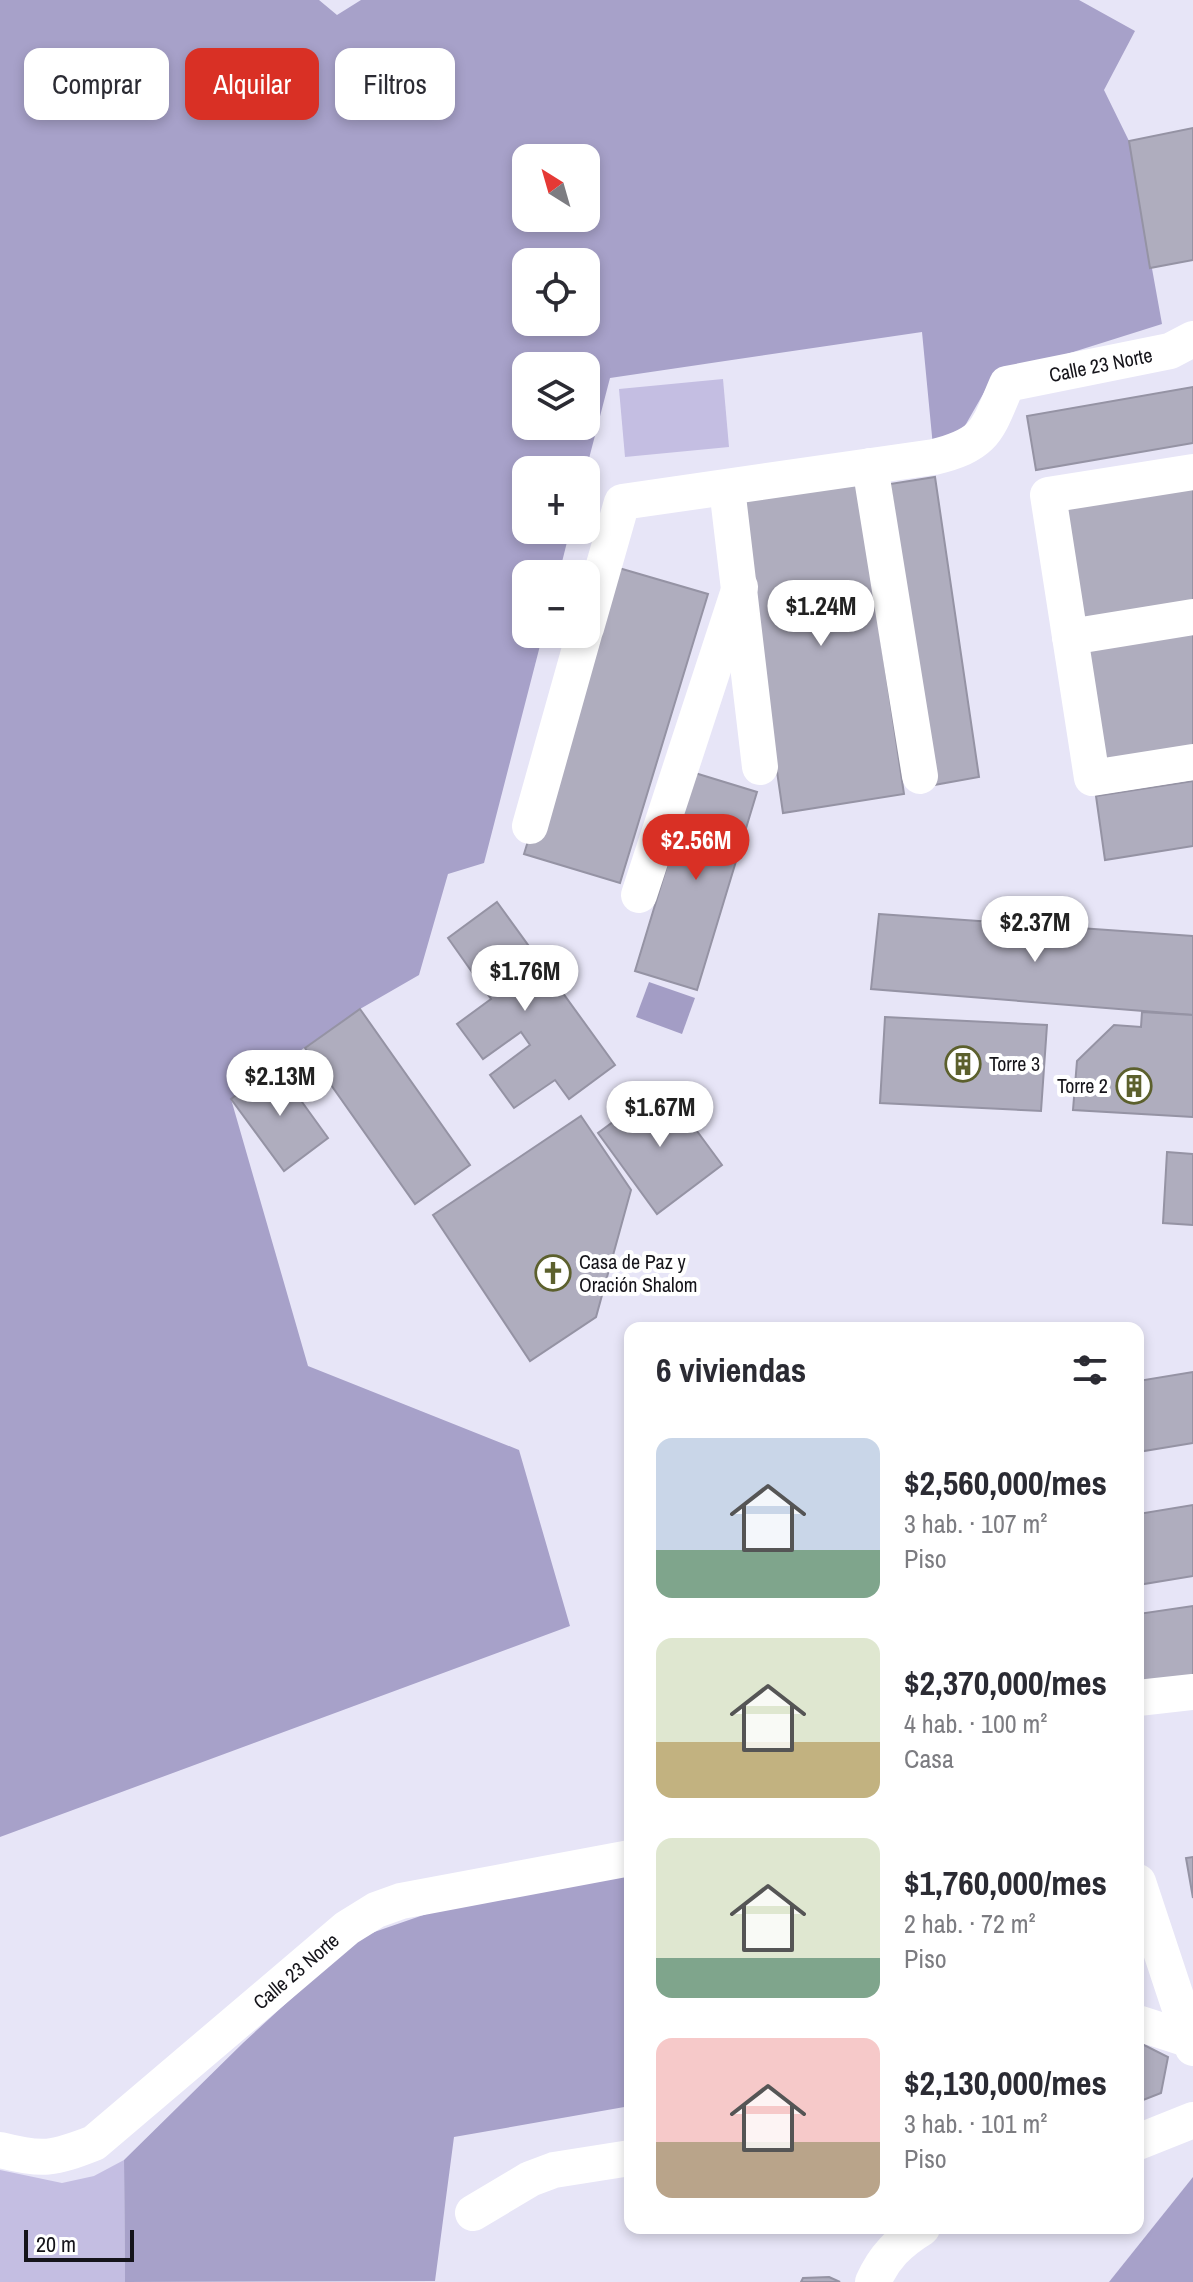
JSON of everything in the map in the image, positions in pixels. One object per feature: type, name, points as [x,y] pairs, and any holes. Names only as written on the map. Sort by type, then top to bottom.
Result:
[{"type":"street","name":"Calle 23 Norte","points":[[870,466],[960,451],[985,435],[1007,384],[1170,351],[1193,339]]},
{"type":"street","points":[[600,579],[622,502],[870,466],[920,776]]},
{"type":"street","points":[[1193,472],[1048,495],[1092,778],[1193,762]]},
{"type":"street","points":[[727,488],[760,767]]},
{"type":"street","points":[[639,895],[740,587]]},
{"type":"street","points":[[1070,637],[1193,617]]},
{"type":"street","points":[[530,826],[580,648]]},
{"type":"street","points":[[1144,1697],[1193,1692]]},
{"type":"street","name":"Calle 23 Norte","points":[[0,2150],[25,2157],[57,2157],[94,2143],[347,1928],[376,1910],[401,1901],[624,1859]]},
{"type":"street","points":[[1144,1900],[1191,2044]]},
{"type":"street","points":[[1144,2025],[1191,2044]]},
{"type":"street","points":[[1144,2140],[1193,2120]]},
{"type":"street","points":[[473,2213],[530,2179],[554,2170],[624,2159]]},
{"type":"street","points":[[873,2282],[882,2262],[901,2241],[912,2234]]},
{"type":"shaded area","points":[[0,0],[319,0],[337,15],[361,0],[1079,0],[1135,31],[1104,90],[1129,141],[1162,324],[1010,372],[990,382],[962,431],[934,457],[922,332],[610,378],[600,416],[600,352],[512,352],[512,440],[594,440],[590,456],[512,456],[512,544],[566,544],[562,560],[512,560],[512,648],[539,648],[484,863],[448,874],[419,975],[360,1009],[231,1099],[308,1366],[519,1450],[570,1626],[0,1837]]},
{"type":"shaded area","points":[[723,379],[729,447],[625,457],[619,389]]},
{"type":"shaded area","points":[[649,982],[695,998],[682,1034],[636,1017]]},
{"type":"shaded area","points":[[624,1872],[624,2107],[454,2137],[435,2281],[125,2282],[124,2160],[243,2043],[357,1938],[435,1911]]},
{"type":"shaded area","points":[[124,2160],[125,2282],[0,2282],[0,2170],[62,2183],[94,2176]]},
{"type":"shaded area","points":[[1193,2177],[1193,2282],[1109,2282]]},
{"type":"building","points":[[1193,128],[1193,260],[1150,268],[1129,141]]},
{"type":"building","points":[[1193,387],[1193,443],[1036,470],[1027,416]]},
{"type":"building","points":[[935,477],[979,777],[934,785],[890,484]]},
{"type":"building","points":[[858,483],[904,794],[783,813],[738,501]]},
{"type":"building","points":[[1193,486],[1193,603],[1078,620],[1062,506]]},
{"type":"building","points":[[612,566],[708,594],[620,883],[524,854],[587,648],[600,648],[600,605]]},
{"type":"building","points":[[1193,633],[1193,749],[1098,764],[1081,649]]},
{"type":"building","points":[[695,773],[757,792],[697,990],[635,971]]},
{"type":"building","points":[[1193,781],[1193,846],[1105,860],[1096,796]]},
{"type":"building","points":[[497,902],[615,1065],[569,1099],[555,1080],[514,1108],[490,1075],[530,1045],[521,1032],[483,1059],[457,1024],[491,999],[448,938]]},
{"type":"building","points":[[879,914],[1193,936],[1193,1015],[871,989]]},
{"type":"building","points":[[360,1009],[470,1165],[415,1204],[305,1048]]},
{"type":"building","name":"Torre 2","points":[[1142,1012],[1193,1015],[1193,1117],[1073,1110],[1077,1061],[1114,1025],[1141,1027]]},
{"type":"building","name":"Torre 3","points":[[885,1017],[1047,1025],[1041,1111],[880,1103]]},
{"type":"building","points":[[276,1066],[328,1138],[284,1171],[231,1099]]},
{"type":"building","points":[[663,1085],[722,1165],[657,1214],[598,1133]]},
{"type":"building","points":[[581,1116],[631,1190],[596,1317],[530,1361],[433,1215]]},
{"type":"building","points":[[1167,1152],[1193,1154],[1193,1225],[1163,1223]]},
{"type":"building","points":[[1193,1372],[1193,1443],[1144,1451],[1144,1380]]},
{"type":"building","points":[[1193,1505],[1193,1576],[1144,1584],[1144,1513]]},
{"type":"building","points":[[1193,1606],[1193,1676],[1144,1683],[1144,1613]]},
{"type":"building","points":[[1193,1857],[1193,1898],[1186,1858]]},
{"type":"building","points":[[1144,2045],[1168,2057],[1161,2093],[1144,2100]]},
{"type":"building","points":[[829,2277],[840,2282],[801,2282],[803,2278]]},
{"type":"place","name":"Torre 3","points":[[963,1064]]},
{"type":"place","name":"Torre 2","points":[[1134,1086]]},
{"type":"place","name":"Casa de Paz y Oración Shalom","points":[[553,1273]]}]
